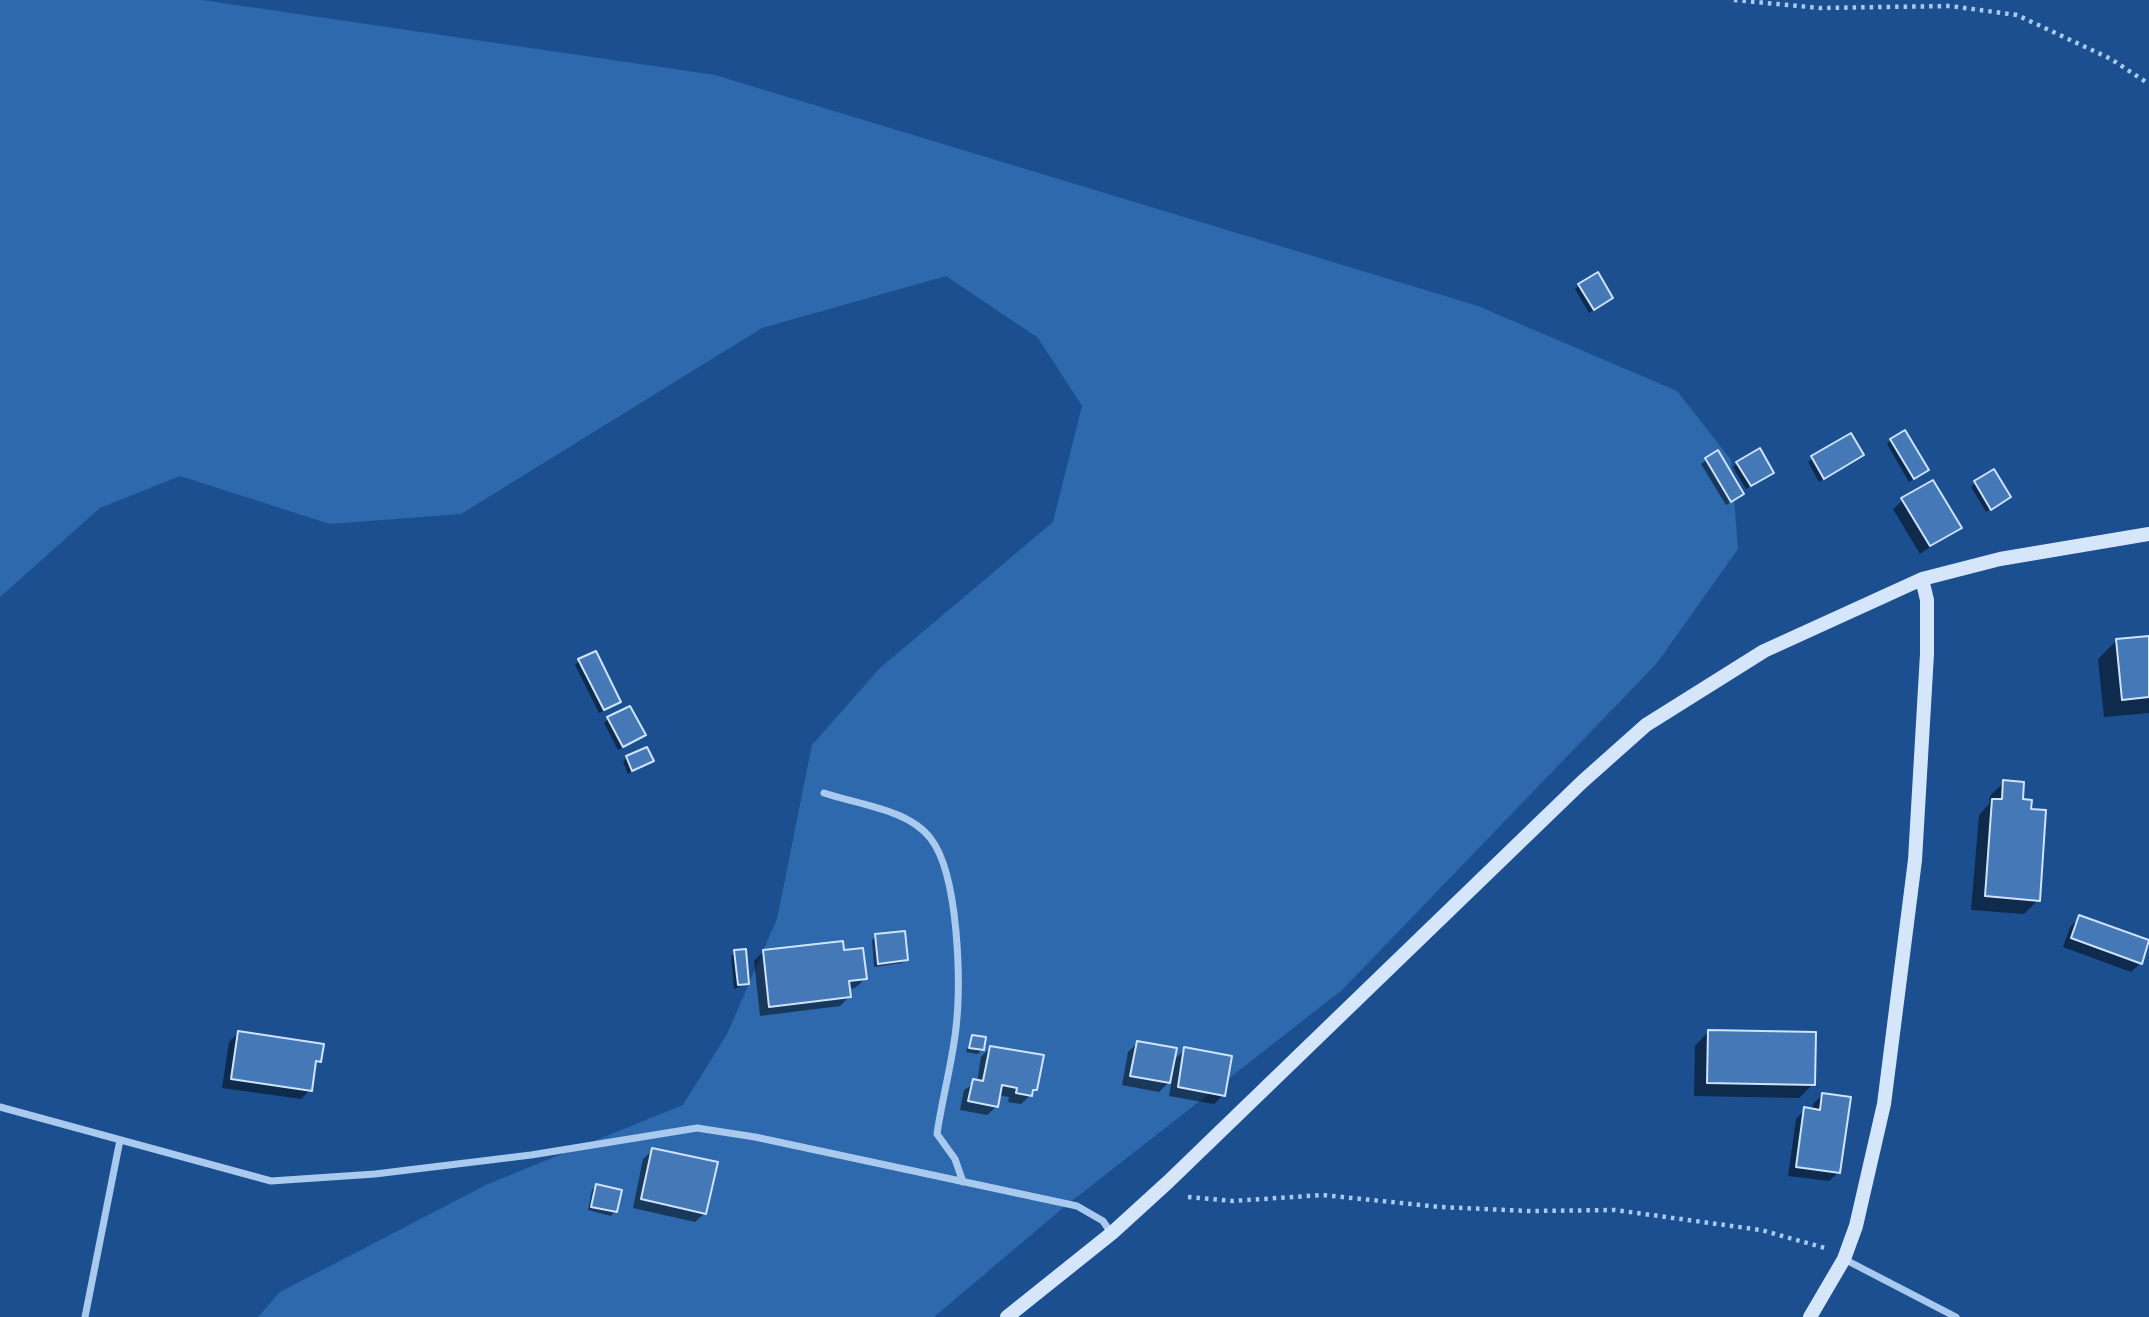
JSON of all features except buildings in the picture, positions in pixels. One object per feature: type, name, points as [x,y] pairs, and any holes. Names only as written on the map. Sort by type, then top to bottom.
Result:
[{"type":"street","points":[[1007,1317],[1112,1233],[1168,1182],[1582,782],[1646,725],[1764,651],[1922,579],[2000,559],[2149,534]]},
{"type":"street","points":[[1810,1317],[1844,1259],[1865,1195],[1884,1104],[1915,860],[1927,654],[1927,600],[1922,579]]},
{"type":"street","points":[[824,793],[896,816],[915,825],[931,839],[944,868],[955,916],[956,1027],[937,1134],[955,1159],[963,1182]]},
{"type":"street","points":[[0,1107],[271,1181],[531,1155],[697,1128],[755,1137],[1077,1206],[1103,1221],[1112,1233]]},
{"type":"street","points":[[85,1317],[120,1140]]},
{"type":"street","points":[[1844,1259],[1956,1317]]},
{"type":"path","points":[[1734,0],[1820,8],[1950,6],[2017,15],[2111,59],[2149,84]]},
{"type":"path","points":[[1168,1182],[1186,1196],[1209,1201],[1323,1195],[1440,1207],[1615,1210],[1676,1216],[1761,1230],[1816,1243],[1844,1259]]},
{"type":"shaded area","points":[[0,0],[202,0],[715,75],[1478,306],[1677,391],[1731,460],[1738,549],[1657,663],[1342,990],[1064,1207],[934,1317],[258,1317],[280,1292],[488,1184],[683,1105],[727,1034],[777,919],[812,745],[880,668],[1053,522],[1082,406],[1038,338],[946,276],[762,328],[461,514],[330,524],[180,476],[100,508],[0,597]]}]
